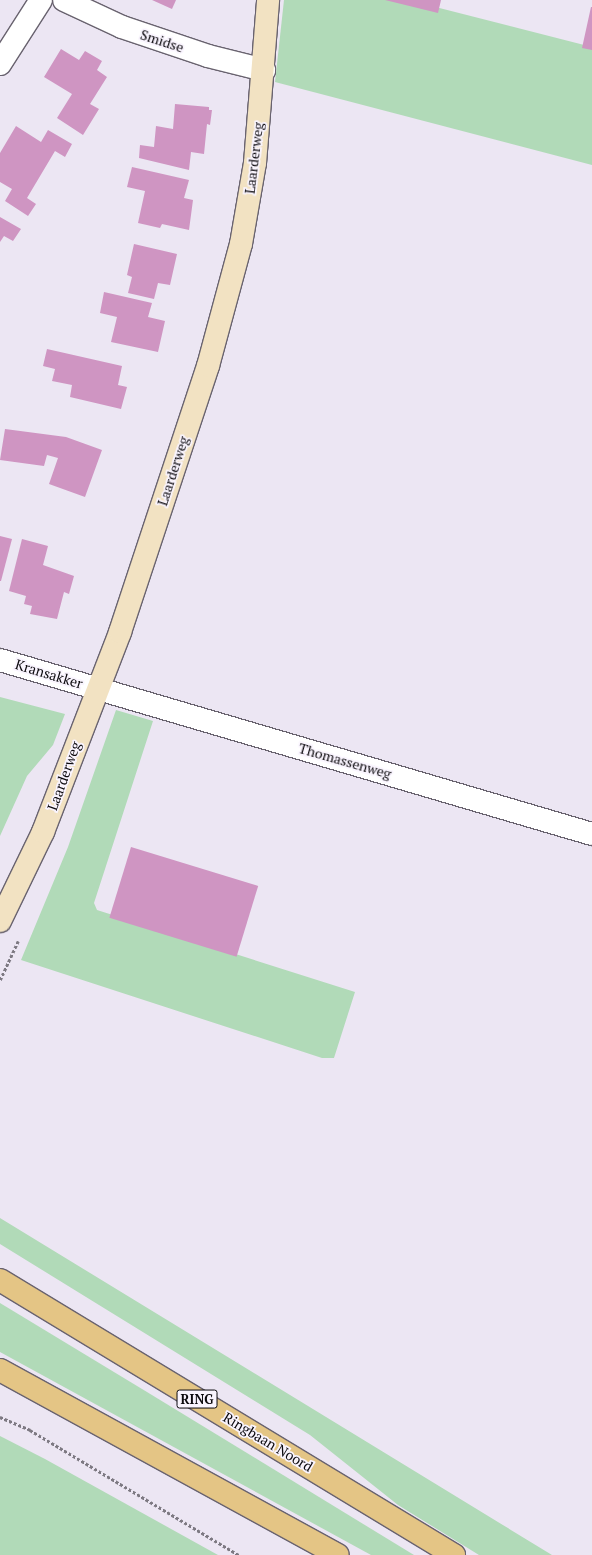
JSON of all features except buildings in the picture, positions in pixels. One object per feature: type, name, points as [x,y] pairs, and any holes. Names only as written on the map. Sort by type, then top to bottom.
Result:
[{"type":"main road","name":"Ringbaan Noord","points":[[0,1280],[454,1555]]},
{"type":"main road","points":[[0,1370],[338,1555]]},
{"type":"street","points":[[0,64],[41,0]]},
{"type":"street","name":"Smidse","points":[[64,0],[122,27],[208,56],[264,70]]},
{"type":"street","name":"Laarderweg","points":[[0,921],[43,832],[120,632],[208,366],[241,244],[254,163],[264,70],[268,0]]},
{"type":"street","name":"Kransakker","points":[[0,660],[98,688]]},
{"type":"street","name":"Thomassenweg","points":[[98,688],[592,834]]},
{"type":"path","points":[[0,1417],[30,1430],[239,1555]]},
{"type":"green space","points":[[284,0],[408,0],[592,47],[592,165],[275,82]]},
{"type":"green space","points":[[0,697],[65,714],[53,745],[27,776],[0,836]]},
{"type":"green space","points":[[116,710],[153,721],[94,903],[97,910],[355,992],[334,1058],[322,1058],[21,960],[68,847]]},
{"type":"green space","points":[[0,1218],[552,1555],[479,1555],[398,1505],[310,1435],[0,1244]]},
{"type":"green space","points":[[0,1303],[414,1555],[371,1555],[0,1352]]},
{"type":"green space","points":[[0,1436],[45,1459],[218,1555],[0,1555]]}]
